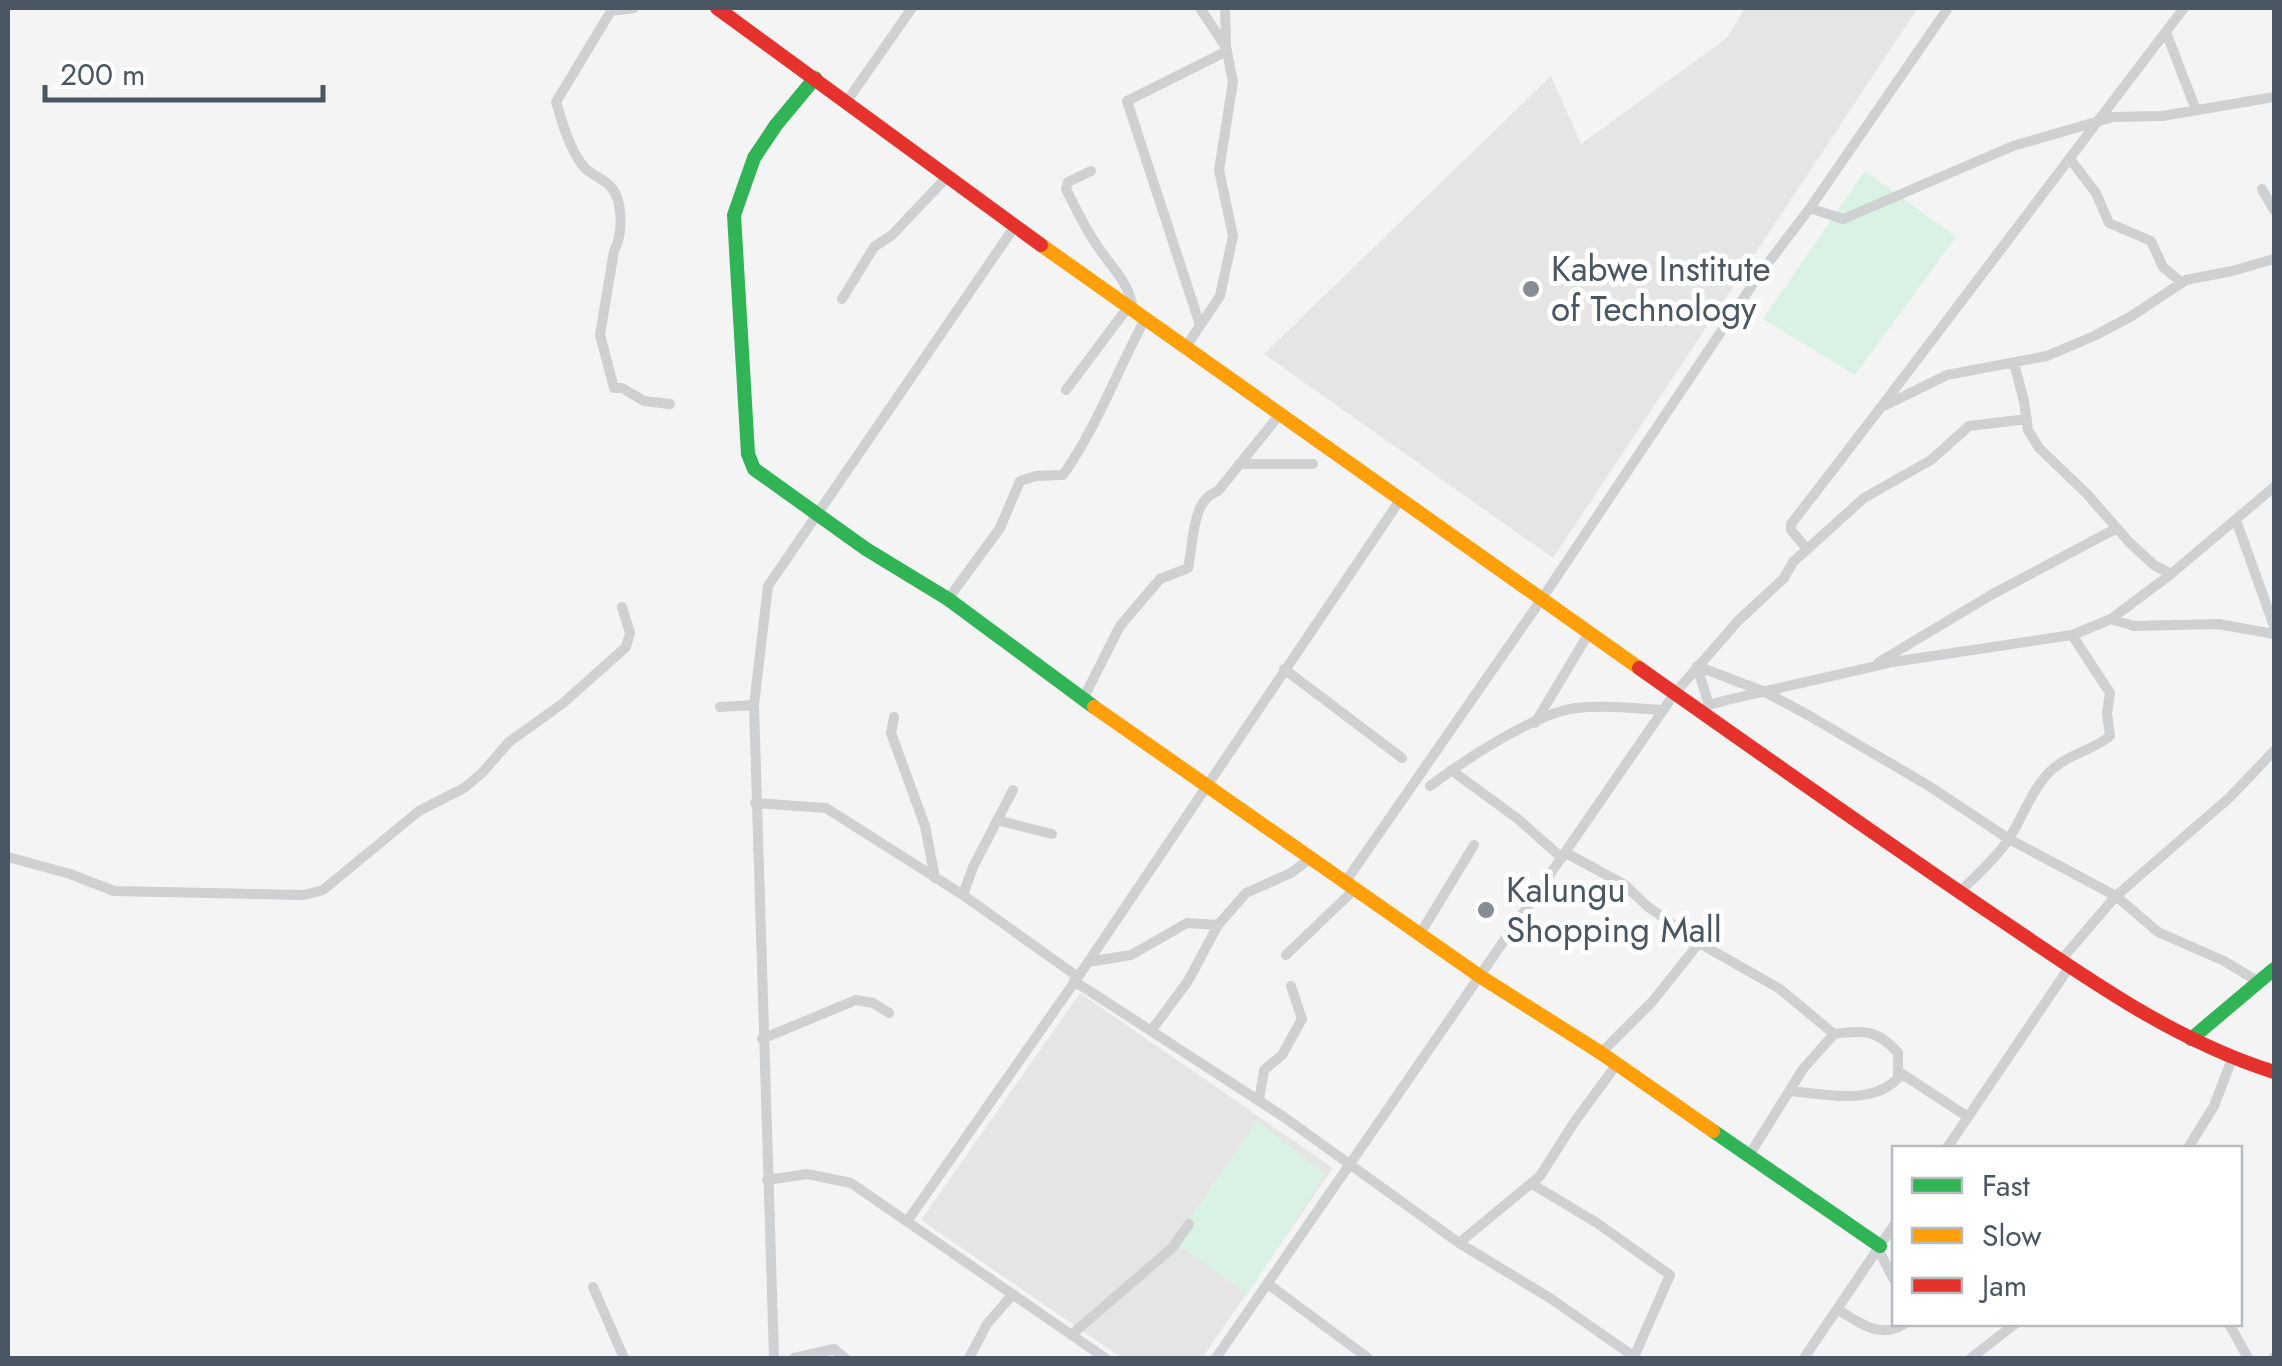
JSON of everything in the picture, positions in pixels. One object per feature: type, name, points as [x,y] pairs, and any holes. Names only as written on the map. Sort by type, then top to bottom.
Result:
[{"type":"street","points":[[634,8],[611,11],[556,102],[584,167],[612,186],[620,212],[619,242],[614,251],[600,335],[614,388],[622,388],[644,401],[670,404]]},
{"type":"street","points":[[717,8],[1186,348],[1541,600],[1674,692],[1705,709],[1960,893],[2127,1005],[2232,1059],[2274,1072]]},
{"type":"street","points":[[848,101],[912,8]]},
{"type":"street","points":[[1200,8],[1226,49]]},
{"type":"street","points":[[1186,348],[1224,286],[1233,236],[1219,170],[1233,82],[1226,49],[1225,8]]},
{"type":"street","points":[[1286,955],[1351,884],[1759,275],[1948,8]]},
{"type":"street","points":[[1807,550],[1791,530],[1791,524],[2184,8]]},
{"type":"street","points":[[2166,32],[2196,110]]},
{"type":"street","points":[[1200,325],[1127,102],[1226,49]]},
{"type":"street","points":[[816,78],[767,133],[742,179],[734,215],[748,454],[754,469],[866,549],[948,599],[1083,699],[1481,977],[1602,1053],[1884,1244],[1892,1273]]},
{"type":"street","points":[[1810,208],[1843,218],[2013,146],[2113,117],[2162,116],[2274,97]]},
{"type":"street","points":[[2070,159],[2096,192],[2110,223],[2152,241],[2162,268],[2182,282]]},
{"type":"street","points":[[948,599],[991,543],[1020,482],[1036,476],[1064,475],[1086,442],[1118,368],[1136,312],[1132,297],[1066,189],[1068,182],[1091,172]]},
{"type":"street","points":[[842,299],[874,247],[892,235],[948,176]]},
{"type":"street","points":[[2262,189],[2274,210]]},
{"type":"street","points":[[774,1358],[754,705],[768,586],[1015,226]]},
{"type":"street","points":[[1876,410],[1947,375],[2047,356],[2130,317],[2182,282],[2274,258]]},
{"type":"street","points":[[1066,390],[1136,312]]},
{"type":"street","points":[[2014,364],[2028,430],[2039,448],[2154,565],[2171,574]]},
{"type":"street","points":[[1083,699],[1120,626],[1160,579],[1188,568],[1199,506],[1206,495],[1218,490],[1280,414]]},
{"type":"street","points":[[1216,1358],[1674,692],[1738,621],[1784,578],[1793,562],[1864,498],[1931,460],[1969,426],[2027,418]]},
{"type":"street","points":[[1239,464],[1313,464]]},
{"type":"street","points":[[1705,709],[1870,667],[2072,634],[2111,619],[2274,487]]},
{"type":"street","points":[[908,1220],[1088,962],[1400,500]]},
{"type":"street","points":[[2111,619],[2134,626],[2218,624],[2274,630],[2236,520]]},
{"type":"street","points":[[1870,667],[2005,587],[2117,528]]},
{"type":"street","points":[[8,857],[114,891],[255,896],[304,895],[323,890],[419,811],[482,774],[508,742],[562,704],[626,647],[630,634],[622,607]]},
{"type":"street","points":[[1534,724],[1588,632]]},
{"type":"street","points":[[1960,893],[2009,839],[2028,801],[2053,768],[2110,736],[2110,693],[2072,634]]},
{"type":"street","points":[[1697,666],[1765,692],[1886,759],[2009,839],[2116,896],[2158,932],[2268,977]]},
{"type":"street","points":[[1697,666],[1705,709]]},
{"type":"street","points":[[1284,669],[1402,758]]},
{"type":"street","points":[[720,707],[754,705]]},
{"type":"street","points":[[1430,786],[1534,724],[1572,708],[1663,710]]},
{"type":"street","points":[[894,717],[890,733],[924,826],[935,878]]},
{"type":"street","points":[[1947,1146],[2066,963],[2116,896],[2229,798],[2274,751]]},
{"type":"street","points":[[1452,770],[1564,855],[1625,885],[1646,906],[1699,943],[1780,990],[1834,1034]]},
{"type":"street","points":[[962,896],[1014,790]]},
{"type":"street","points":[[756,802],[826,808],[962,896],[1151,1032],[1350,1164],[1459,1243],[1550,1298],[1635,1358],[1670,1275],[1597,1223],[1532,1184]]},
{"type":"street","points":[[997,820],[1052,834]]},
{"type":"street","points":[[1420,934],[1474,846]]},
{"type":"street","points":[[1151,1032],[1188,981],[1218,926],[1246,893],[1291,874],[1312,857]]},
{"type":"street","points":[[1088,962],[1131,955],[1186,923],[1218,926]]},
{"type":"street","points":[[1602,1053],[1652,1002],[1699,943]]},
{"type":"street","points":[[2191,1039],[2268,977]]},
{"type":"street","points":[[1258,1101],[1264,1070],[1282,1055],[1302,1019],[1292,986]]},
{"type":"street","points":[[762,1039],[856,1000],[872,1003],[889,1014]]},
{"type":"street","points":[[1750,1154],[1790,1090],[1813,1056],[1834,1034],[1865,1029],[1883,1037],[1898,1053],[1899,1072],[1892,1085],[1862,1096],[1790,1090]]},
{"type":"street","points":[[2189,1146],[2214,1106],[2232,1059]]},
{"type":"street","points":[[1459,1243],[1532,1184],[1617,1064]]},
{"type":"street","points":[[1899,1072],[1968,1116]]},
{"type":"street","points":[[766,1180],[808,1174],[852,1183],[1105,1358]]},
{"type":"street","points":[[1071,1335],[1172,1248],[1189,1224]]},
{"type":"street","points":[[1804,1358],[1884,1244]]},
{"type":"street","points":[[1268,1284],[1368,1358]]},
{"type":"street","points":[[593,1287],[624,1358]]},
{"type":"street","points":[[969,1358],[987,1324],[1013,1294]]},
{"type":"street","points":[[1836,1310],[1881,1331],[1900,1326]]},
{"type":"street","points":[[1971,1358],[2012,1326]]},
{"type":"street","points":[[2231,1326],[2248,1358]]},
{"type":"street","points":[[794,1358],[834,1350],[845,1358]]},
{"type":"shaded area","name":"Kabwe Institute of Technology","points":[[1745,8],[1918,8],[1553,558],[1264,354],[1551,76],[1581,144],[1727,38]]},
{"type":"shaded area","points":[[1080,993],[1333,1168],[1202,1358],[1122,1358],[921,1220]]},
{"type":"green space","points":[[1865,171],[1956,237],[1855,375],[1763,319]]},
{"type":"green space","points":[[1257,1121],[1325,1174],[1247,1295],[1174,1241]]},
{"type":"traffic: fast","points":[[815,78],[754,158],[734,215],[748,454],[754,469],[866,549],[948,599],[1094,707]]},
{"type":"traffic: fast","points":[[2191,1039],[2274,969]]},
{"type":"traffic: fast","points":[[1713,1131],[1880,1246]]},
{"type":"traffic: slow","points":[[1041,245],[1639,668]]},
{"type":"traffic: slow","points":[[1094,707],[1481,977],[1601,1053],[1713,1131]]},
{"type":"traffic: jam","points":[[717,8],[1041,245]]},
{"type":"traffic: jam","points":[[1639,668],[2091,981],[2198,1042],[2274,1072]]},
{"type":"place","name":"Kabwe Institute of Technology","points":[[1531,289]]},
{"type":"place","name":"Kalungu Shopping Mall","points":[[1486,910]]}]
